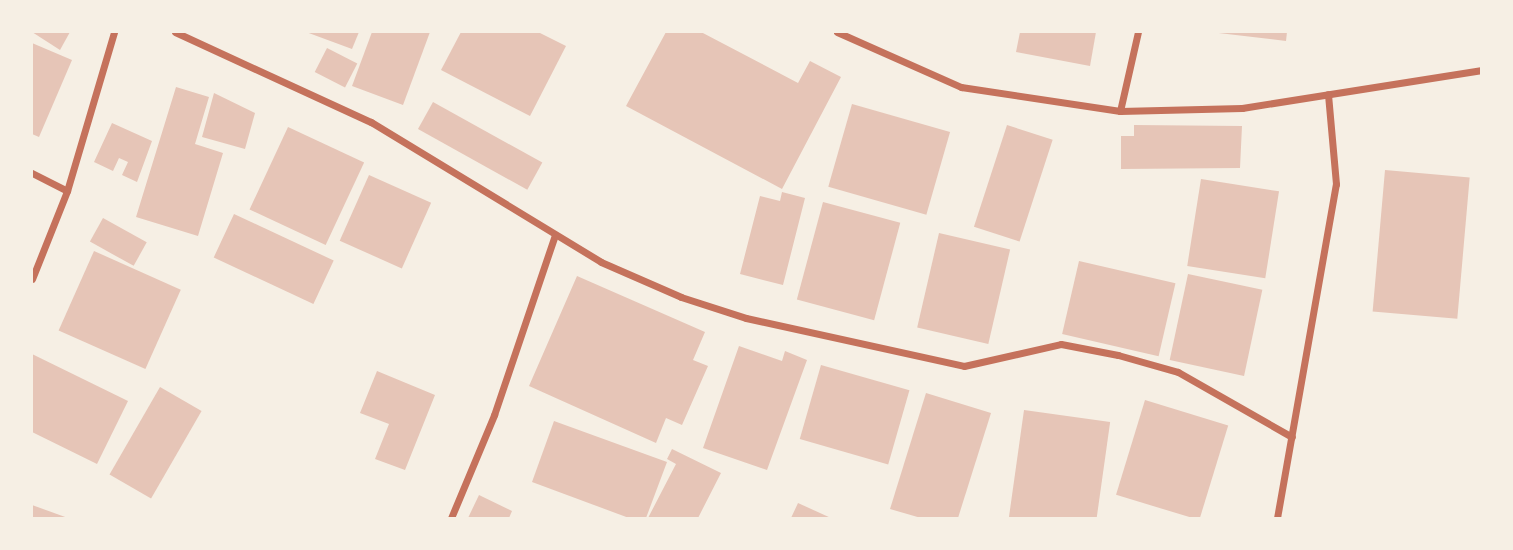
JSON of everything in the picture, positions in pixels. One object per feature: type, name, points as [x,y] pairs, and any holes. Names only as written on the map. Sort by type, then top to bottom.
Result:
[{"type":"street","points":[[32,279],[67,191],[114,32]]},
{"type":"street","points":[[175,32],[371,122],[555,236],[681,297],[903,355],[964,366],[1061,344],[1142,362],[1178,372],[1292,438]]},
{"type":"street","points":[[837,32],[961,87],[1120,111],[1242,108],[1482,70]]},
{"type":"street","points":[[1120,111],[1138,32]]},
{"type":"street","points":[[1277,519],[1336,184],[1328,94]]},
{"type":"street","points":[[32,173],[67,191]]},
{"type":"street","points":[[451,519],[494,415],[555,236]]},
{"type":"building","points":[[32,32],[70,32],[60,50]]},
{"type":"building","points":[[306,32],[359,32],[352,49]]},
{"type":"building","points":[[372,32],[430,32],[403,105],[352,86]]},
{"type":"building","points":[[461,32],[538,32],[566,46],[530,116],[441,70]]},
{"type":"building","points":[[666,32],[701,32],[798,83],[810,61],[841,77],[782,189],[626,106]]},
{"type":"building","points":[[1020,32],[1096,32],[1090,66],[1016,52]]},
{"type":"building","points":[[1210,32],[1287,32],[1286,41]]},
{"type":"building","points":[[32,43],[72,60],[39,137],[32,134]]},
{"type":"building","points":[[327,48],[357,63],[345,87],[315,72]]},
{"type":"building","points":[[176,87],[209,97],[195,144],[223,153],[198,236],[136,217]]},
{"type":"building","points":[[214,93],[255,113],[245,149],[202,137]]},
{"type":"building","points":[[433,102],[542,163],[527,190],[418,129]]},
{"type":"building","points":[[852,104],[950,132],[926,215],[828,187]]},
{"type":"building","points":[[112,123],[152,141],[137,182],[122,175],[128,162],[119,158],[113,171],[94,162]]},
{"type":"building","points":[[1007,125],[1053,140],[1020,242],[974,227]]},
{"type":"building","points":[[1134,125],[1242,126],[1240,168],[1121,169],[1121,136],[1134,136]]},
{"type":"building","points":[[288,127],[364,162],[326,245],[250,209]]},
{"type":"building","points":[[1385,170],[1470,177],[1457,319],[1373,311]]},
{"type":"building","points":[[369,175],[431,203],[402,268],[340,241]]},
{"type":"building","points":[[1201,179],[1279,191],[1265,278],[1187,266]]},
{"type":"building","points":[[782,192],[805,198],[783,285],[740,274],[760,196],[780,201]]},
{"type":"building","points":[[823,202],[900,223],[874,320],[797,300]]},
{"type":"building","points":[[234,214],[334,260],[313,304],[214,258]]},
{"type":"building","points":[[103,218],[147,242],[134,266],[90,242]]},
{"type":"building","points":[[939,233],[1010,249],[988,344],[917,328]]},
{"type":"building","points":[[94,251],[181,290],[145,369],[59,330]]},
{"type":"building","points":[[1079,261],[1175,283],[1159,356],[1062,334]]},
{"type":"building","points":[[1188,274],[1262,290],[1244,376],[1170,360]]},
{"type":"building","points":[[577,276],[705,332],[693,360],[708,366],[682,425],[666,418],[656,443],[529,386]]},
{"type":"building","points":[[739,346],[782,361],[785,351],[807,360],[767,470],[703,448]]},
{"type":"building","points":[[32,354],[128,401],[97,464],[32,432]]},
{"type":"building","points":[[821,365],[909,390],[888,464],[800,439]]},
{"type":"building","points":[[377,371],[435,395],[405,470],[375,459],[389,424],[360,413]]},
{"type":"building","points":[[160,387],[202,411],[151,498],[110,474]]},
{"type":"building","points":[[926,393],[991,413],[958,518],[921,518],[890,509]]},
{"type":"building","points":[[1145,400],[1228,425],[1200,518],[1116,495]]},
{"type":"building","points":[[1024,410],[1110,422],[1097,518],[1009,518]]},
{"type":"building","points":[[554,421],[667,462],[646,518],[629,518],[532,482]]},
{"type":"building","points":[[672,449],[721,473],[698,518],[648,518],[676,464],[667,459]]},
{"type":"building","points":[[479,495],[512,511],[509,518],[468,518]]},
{"type":"building","points":[[798,503],[831,518],[791,518]]},
{"type":"building","points":[[32,505],[68,518],[32,518]]}]
